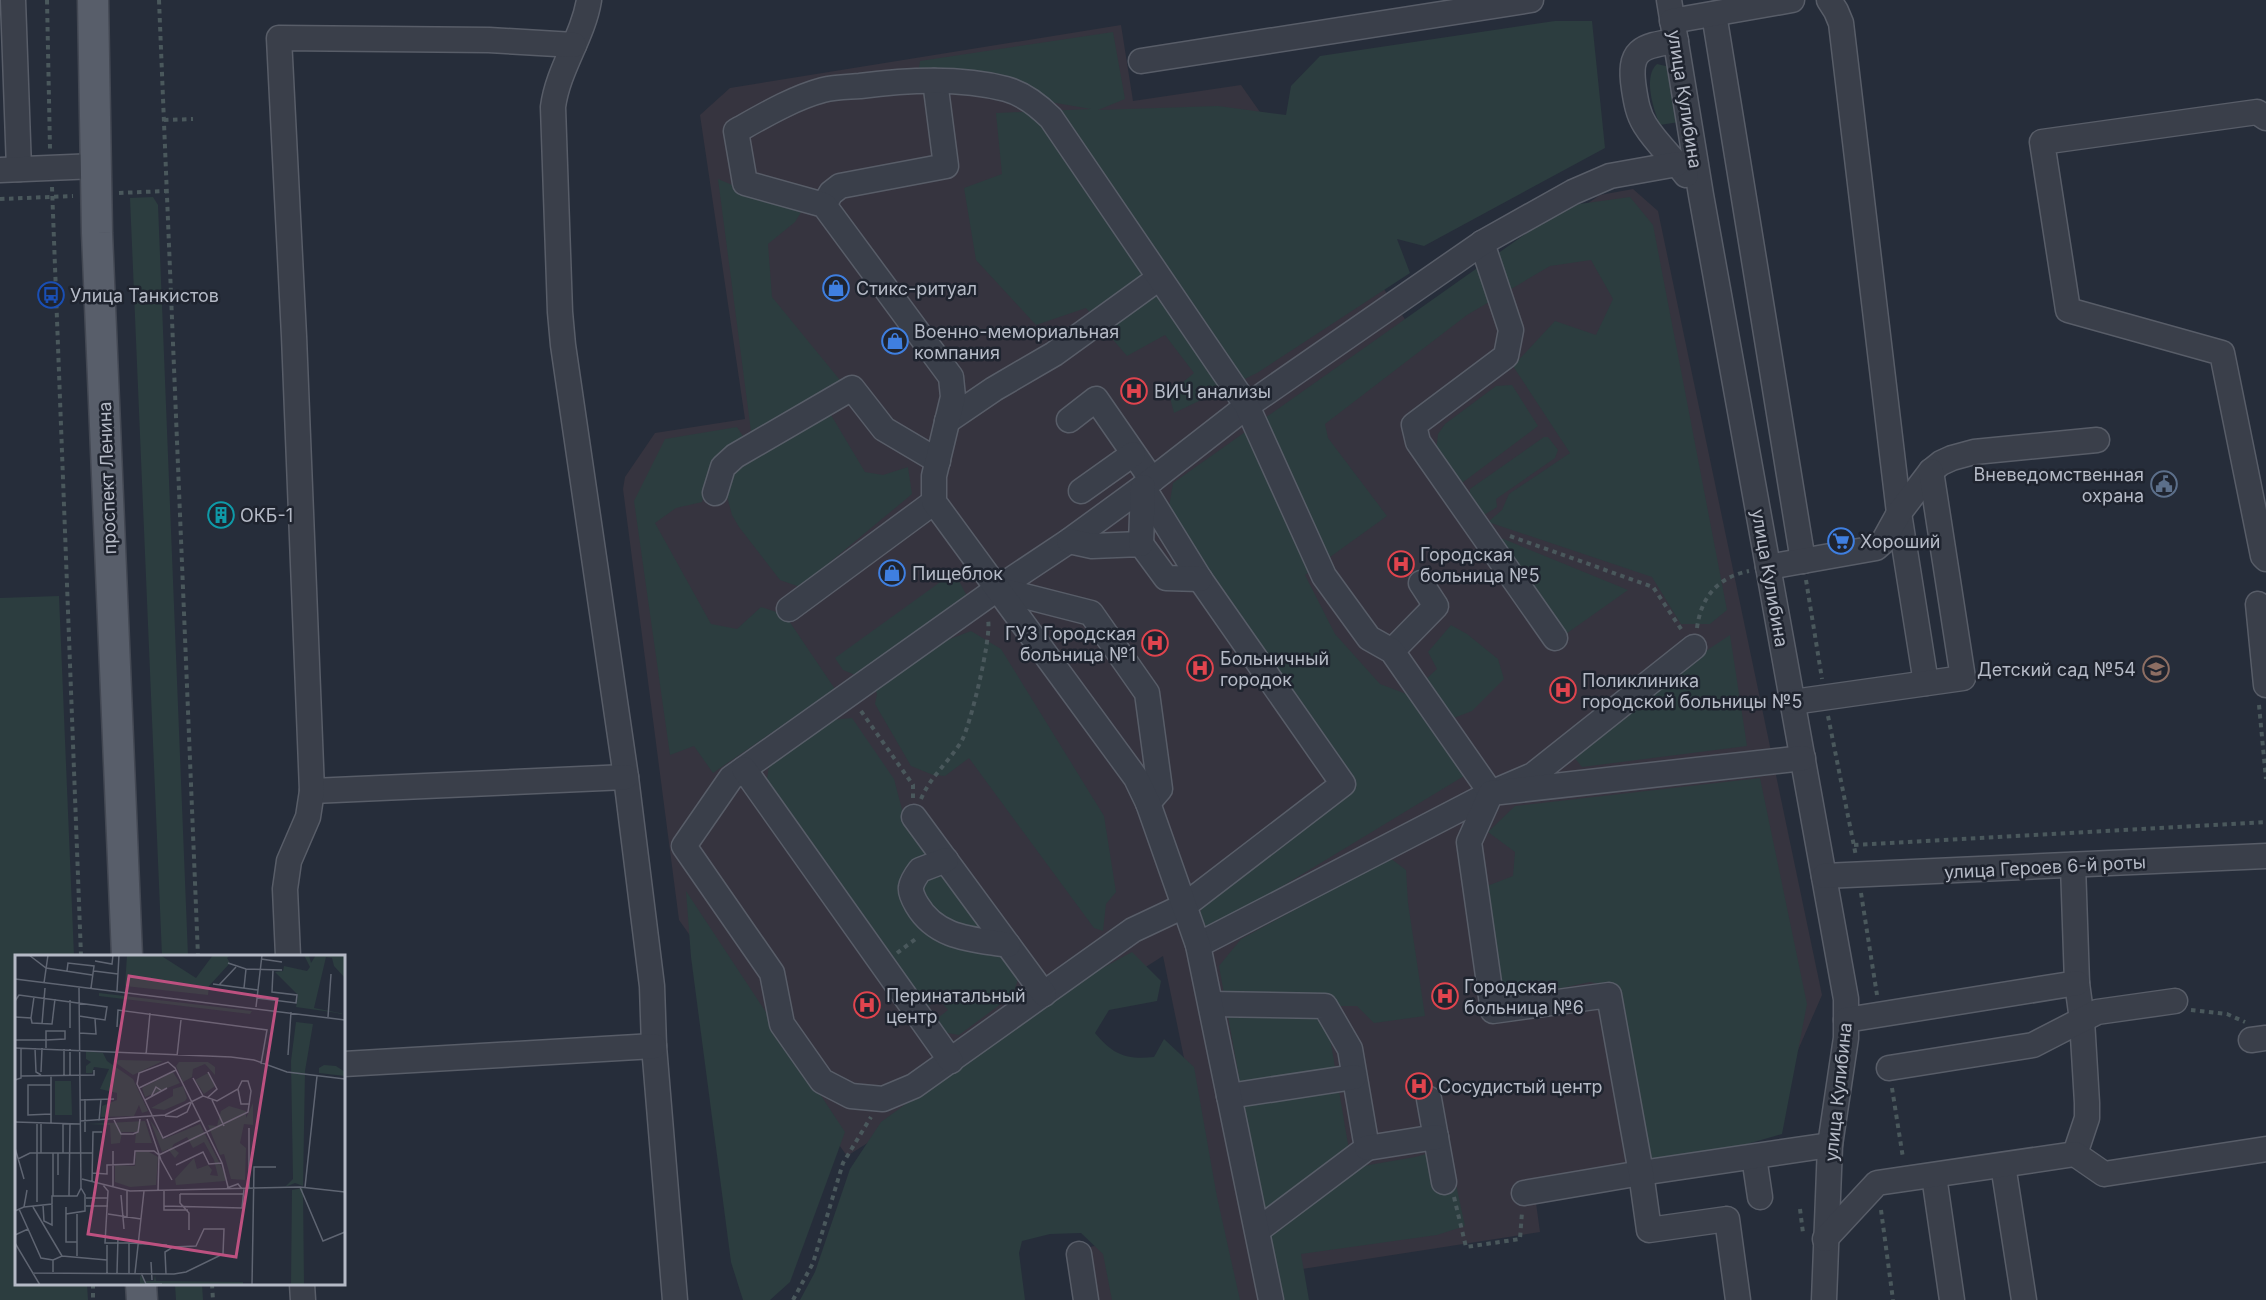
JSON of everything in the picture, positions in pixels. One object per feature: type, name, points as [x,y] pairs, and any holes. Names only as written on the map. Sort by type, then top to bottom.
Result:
[{"type":"main road","name":"проспект Ленина","points":[[93,0],[99,293],[127,955]]},
{"type":"main road","points":[[141,1285],[142,1300]]},
{"type":"street","points":[[13,0],[10,170],[96,166]]},
{"type":"street","points":[[588,0],[586,14],[557,86],[553,106],[563,345],[626,777],[652,986],[654,1046],[675,1300]]},
{"type":"street","points":[[1141,61],[1531,0]]},
{"type":"street","points":[[1701,195],[1644,122],[1635,98],[1632,66],[1635,57],[1642,50],[1657,44],[1672,21],[1792,0]]},
{"type":"street","points":[[1829,0],[1841,23],[1899,513],[1926,683]]},
{"type":"street","points":[[1714,14],[1803,561]]},
{"type":"street","name":"улица Кулибина","points":[[1672,21],[1701,195],[1845,990],[1846,1038],[1830,1145],[1824,1300]]},
{"type":"street","points":[[288,955],[285,889],[289,861],[308,817],[312,791],[295,348],[279,38],[489,40],[574,45]]},
{"type":"street","points":[[1271,1300],[1198,945],[1148,802],[1136,778],[990,594],[934,502],[934,476],[953,397],[951,377],[824,205],[745,183],[736,131],[768,113],[824,90],[909,80],[1005,89],[1024,97],[1052,118],[1247,406],[1324,576],[1369,638],[1392,651],[1491,793]]},
{"type":"street","points":[[824,205],[831,193],[840,186],[946,166],[935,81]]},
{"type":"street","points":[[2266,118],[2257,111],[2042,142],[2068,310],[2222,352],[2262,556],[2266,559]]},
{"type":"street","points":[[1068,420],[1096,399],[1133,454],[1147,483],[1200,579],[1343,784],[1184,906],[1134,930],[914,1086],[883,1099],[851,1096],[822,1081],[782,1024],[772,973],[684,846],[731,778],[990,594],[1069,541],[1147,483],[1247,406],[1482,243],[1574,192],[1610,176],[1677,164]]},
{"type":"street","points":[[1482,243],[1511,330],[1506,356],[1413,425],[1419,442],[1555,638]]},
{"type":"street","points":[[946,421],[994,389],[1054,354],[1159,278]]},
{"type":"street","points":[[715,493],[723,467],[735,456],[852,388],[884,429],[938,461]]},
{"type":"street","points":[[1768,567],[1876,548],[1883,542],[1899,513],[1931,471],[1952,458],[1974,452],[2097,440]]},
{"type":"street","points":[[1081,491],[1133,454]]},
{"type":"street","points":[[1793,702],[1963,678],[1931,471]]},
{"type":"street","points":[[1147,483],[1140,544],[1166,578],[1200,579]]},
{"type":"street","points":[[789,609],[934,502]]},
{"type":"street","points":[[1069,541],[1092,546],[1140,544]]},
{"type":"street","points":[[1392,651],[1436,606],[1421,583]]},
{"type":"street","points":[[990,594],[1091,613],[1147,693],[1160,789],[1148,802]]},
{"type":"street","points":[[2258,604],[2266,685]]},
{"type":"street","points":[[1198,945],[1491,793],[1533,775],[1694,647]]},
{"type":"street","points":[[1491,793],[1803,758]]},
{"type":"street","points":[[744,769],[951,1061]]},
{"type":"street","points":[[312,791],[626,777]]},
{"type":"street","points":[[1491,793],[1469,842],[1493,1011],[1609,994],[1649,1230],[1727,1219],[1738,1300]]},
{"type":"street","points":[[914,817],[1044,994]]},
{"type":"street","name":"улица Героев 6-й роты","points":[[1824,876],[2266,856]]},
{"type":"street","points":[[946,860],[920,870],[911,886],[913,899],[933,926],[953,935],[1008,945]]},
{"type":"street","points":[[2073,866],[2077,983],[2082,1020],[2087,1118],[2075,1154]]},
{"type":"street","points":[[1846,1020],[2077,983]]},
{"type":"street","points":[[1889,1068],[2033,1045],[2097,1012],[2175,1001]]},
{"type":"street","points":[[1211,1004],[1325,1006],[1350,1049],[1367,1148]]},
{"type":"street","points":[[345,1064],[654,1046]]},
{"type":"street","points":[[1229,1096],[1354,1077]]},
{"type":"street","points":[[1429,1099],[1444,1182]]},
{"type":"street","points":[[1258,1230],[1367,1148],[1436,1137]]},
{"type":"street","points":[[1524,1193],[1830,1145]]},
{"type":"street","points":[[1825,1239],[1877,1183],[2075,1154],[2104,1174],[2266,1149]]},
{"type":"street","points":[[1754,1157],[1760,1197]]},
{"type":"street","points":[[2003,1165],[2024,1300]]},
{"type":"street","points":[[1934,1176],[1952,1300]]},
{"type":"street","points":[[1078,1254],[1086,1300]]},
{"type":"street","points":[[302,1285],[303,1300]]},
{"type":"path","points":[[47,0],[51,168],[81,955]]},
{"type":"path","points":[[159,0],[198,955]]},
{"type":"path","points":[[164,120],[193,119]]},
{"type":"path","points":[[1509,536],[1653,587],[1694,647]]},
{"type":"path","points":[[1694,647],[1698,617],[1712,589],[1733,574],[1768,567]]},
{"type":"path","points":[[914,817],[926,786],[962,741],[984,660],[990,594]]},
{"type":"path","points":[[850,695],[913,785],[914,817]]},
{"type":"path","points":[[1854,844],[2266,822]]},
{"type":"path","points":[[882,964],[933,926]]},
{"type":"path","points":[[2175,1001],[2186,1010],[2228,1014],[2256,1034]]},
{"type":"path","points":[[793,1300],[813,1263],[843,1163],[883,1099]]},
{"type":"path","points":[[1444,1182],[1456,1198],[1466,1247],[1520,1239],[1524,1193]]},
{"type":"path","points":[[1877,1183],[1893,1300]]},
{"type":"path","points":[[212,1285],[213,1300]]},
{"type":"shaded area","points":[[1555,21],[1592,21],[1605,148],[1424,246],[1397,239],[1410,273],[1257,373],[1174,413],[1169,394],[1194,373],[1165,335],[1127,356],[1086,308],[1036,325],[976,260],[964,188],[1002,174],[996,113],[1091,109],[1050,102],[998,77],[919,68],[920,61],[1113,32],[1125,99],[1098,110],[1218,106],[1286,115],[1291,86],[1320,56]]},
{"type":"shaded area","name":"Больничный городок","points":[[1121,25],[1133,101],[1241,85],[1409,325],[1600,195],[1633,189],[1658,211],[1822,995],[1774,1105],[1752,1110],[1742,1149],[1533,1181],[1540,1232],[1283,1272],[1288,1300],[1098,1300],[1090,1247],[1217,1218],[1163,956],[847,1156],[679,920],[623,489],[625,477],[655,433],[745,419],[700,115],[730,88]]},
{"type":"shaded area","points":[[1657,64],[1670,67],[1679,122],[1660,125],[1657,118],[1650,84],[1653,69]]},
{"type":"shaded area","points":[[718,179],[803,209],[795,222],[768,244],[772,297],[844,385],[752,439]]},
{"type":"shaded area","points":[[153,197],[158,205],[188,955],[162,955],[130,198]]},
{"type":"shaded area","points":[[1630,197],[1653,225],[1727,610],[1710,624],[1681,624],[1652,577],[1488,522],[1502,510],[1509,494],[1570,453],[1513,366],[1555,321],[1596,335],[1613,299],[1591,260],[1550,266],[1467,315],[1325,424],[1328,438],[1387,516],[1305,575],[1335,634],[1380,684],[1409,695],[1437,669],[1428,652],[1451,625],[1467,634],[1498,659],[1504,679],[1472,711],[1433,726],[1433,732],[1464,776],[1220,924],[1206,926],[1200,914],[1204,898],[1356,780],[1168,513],[1173,483],[1565,206]]},
{"type":"shaded area","points":[[1512,385],[1538,426],[1462,483],[1436,452],[1438,434],[1445,424],[1496,386]]},
{"type":"shaded area","points":[[828,410],[865,472],[883,475],[908,467],[912,494],[800,587],[780,580],[739,527],[732,515],[725,489],[732,465]]},
{"type":"shaded area","points":[[737,427],[746,441],[714,464],[702,502],[676,508],[655,523],[711,624],[737,629],[761,607],[785,615],[835,689],[713,773],[694,746],[670,755],[634,501],[665,439]]},
{"type":"shaded area","points":[[1544,437],[1548,437],[1558,450],[1555,458],[1496,499],[1497,507],[1484,515],[1470,497],[1470,489]]},
{"type":"shaded area","points":[[1501,538],[1628,590],[1563,636],[1493,539]]},
{"type":"shaded area","points":[[943,580],[959,581],[968,598],[858,676],[843,670],[835,658]]},
{"type":"shaded area","points":[[59,596],[74,955],[15,955],[15,1285],[87,1285],[88,1300],[0,1300],[0,598]]},
{"type":"shaded area","points":[[971,631],[1001,649],[1104,816],[1116,892],[1106,904],[1103,931],[1094,928],[969,758],[945,776],[933,775],[911,766],[875,704],[877,694],[875,688],[939,643]]},
{"type":"shaded area","points":[[1730,635],[1747,746],[1582,767],[1574,757],[1700,655]]},
{"type":"shaded area","points":[[852,718],[894,779],[905,821],[1018,979],[1013,995],[959,1035],[942,1032],[934,1021],[948,1010],[938,998],[926,1009],[766,786],[769,766],[830,720]]},
{"type":"shaded area","points":[[1760,778],[1807,1004],[1782,1134],[1744,1145],[1644,1160],[1620,988],[1590,982],[1501,1001],[1482,888],[1513,876],[1515,852],[1488,832],[1515,806]]},
{"type":"shaded area","points":[[1390,858],[1406,870],[1408,903],[1425,1016],[1374,1023],[1357,1006],[1334,1006],[1328,1026],[1349,1150],[1363,1166],[1415,1157],[1448,1148],[1465,1226],[1437,1235],[1301,1254],[1309,1300],[1279,1300],[1219,966],[1241,939]]},
{"type":"shaded area","points":[[686,891],[845,1132],[790,1282],[770,1300],[743,1300],[731,1262],[691,957]]},
{"type":"shaded area","points":[[1132,952],[1161,981],[1157,1001],[1109,1010],[1095,1033],[1114,1051],[1136,1058],[1154,1057],[1164,1039],[1194,1067],[1217,1197],[1240,1300],[1112,1300],[1103,1254],[1081,1233],[1050,1234],[1022,1241],[1019,1253],[1025,1300],[800,1300],[815,1272],[850,1169],[881,1122],[1064,989]]},
{"type":"shaded area","points":[[175,1285],[202,1285],[203,1300],[176,1300]]},
{"type":"place","name":"Стикс-ритуал","points":[[836,288]]},
{"type":"place","name":"Улица Танкистов","points":[[51,295]]},
{"type":"place","name":"Военно-мемориальная компания","points":[[895,341]]},
{"type":"place","name":"ВИЧ анализы","points":[[1134,391]]},
{"type":"place","name":"Вневедомственная охрана","points":[[2164,484]]},
{"type":"place","name":"ОКБ-1","points":[[221,515]]},
{"type":"place","name":"Хороший","points":[[1841,541]]},
{"type":"place","name":"Городская больница №5","points":[[1401,564]]},
{"type":"place","name":"Пищеблок","points":[[892,573]]},
{"type":"place","name":"ГУЗ Городская больница №1","points":[[1155,643]]},
{"type":"place","name":"Больничный городок","points":[[1200,668]]},
{"type":"place","name":"Детский сад №54","points":[[2156,669]]},
{"type":"place","name":"Поликлиника городской больницы №5","points":[[1563,690]]},
{"type":"place","name":"Городская больница №6","points":[[1445,996]]},
{"type":"place","name":"Перинатальный центр","points":[[867,1005]]},
{"type":"place","name":"Сосудистый центр","points":[[1419,1086]]}]
